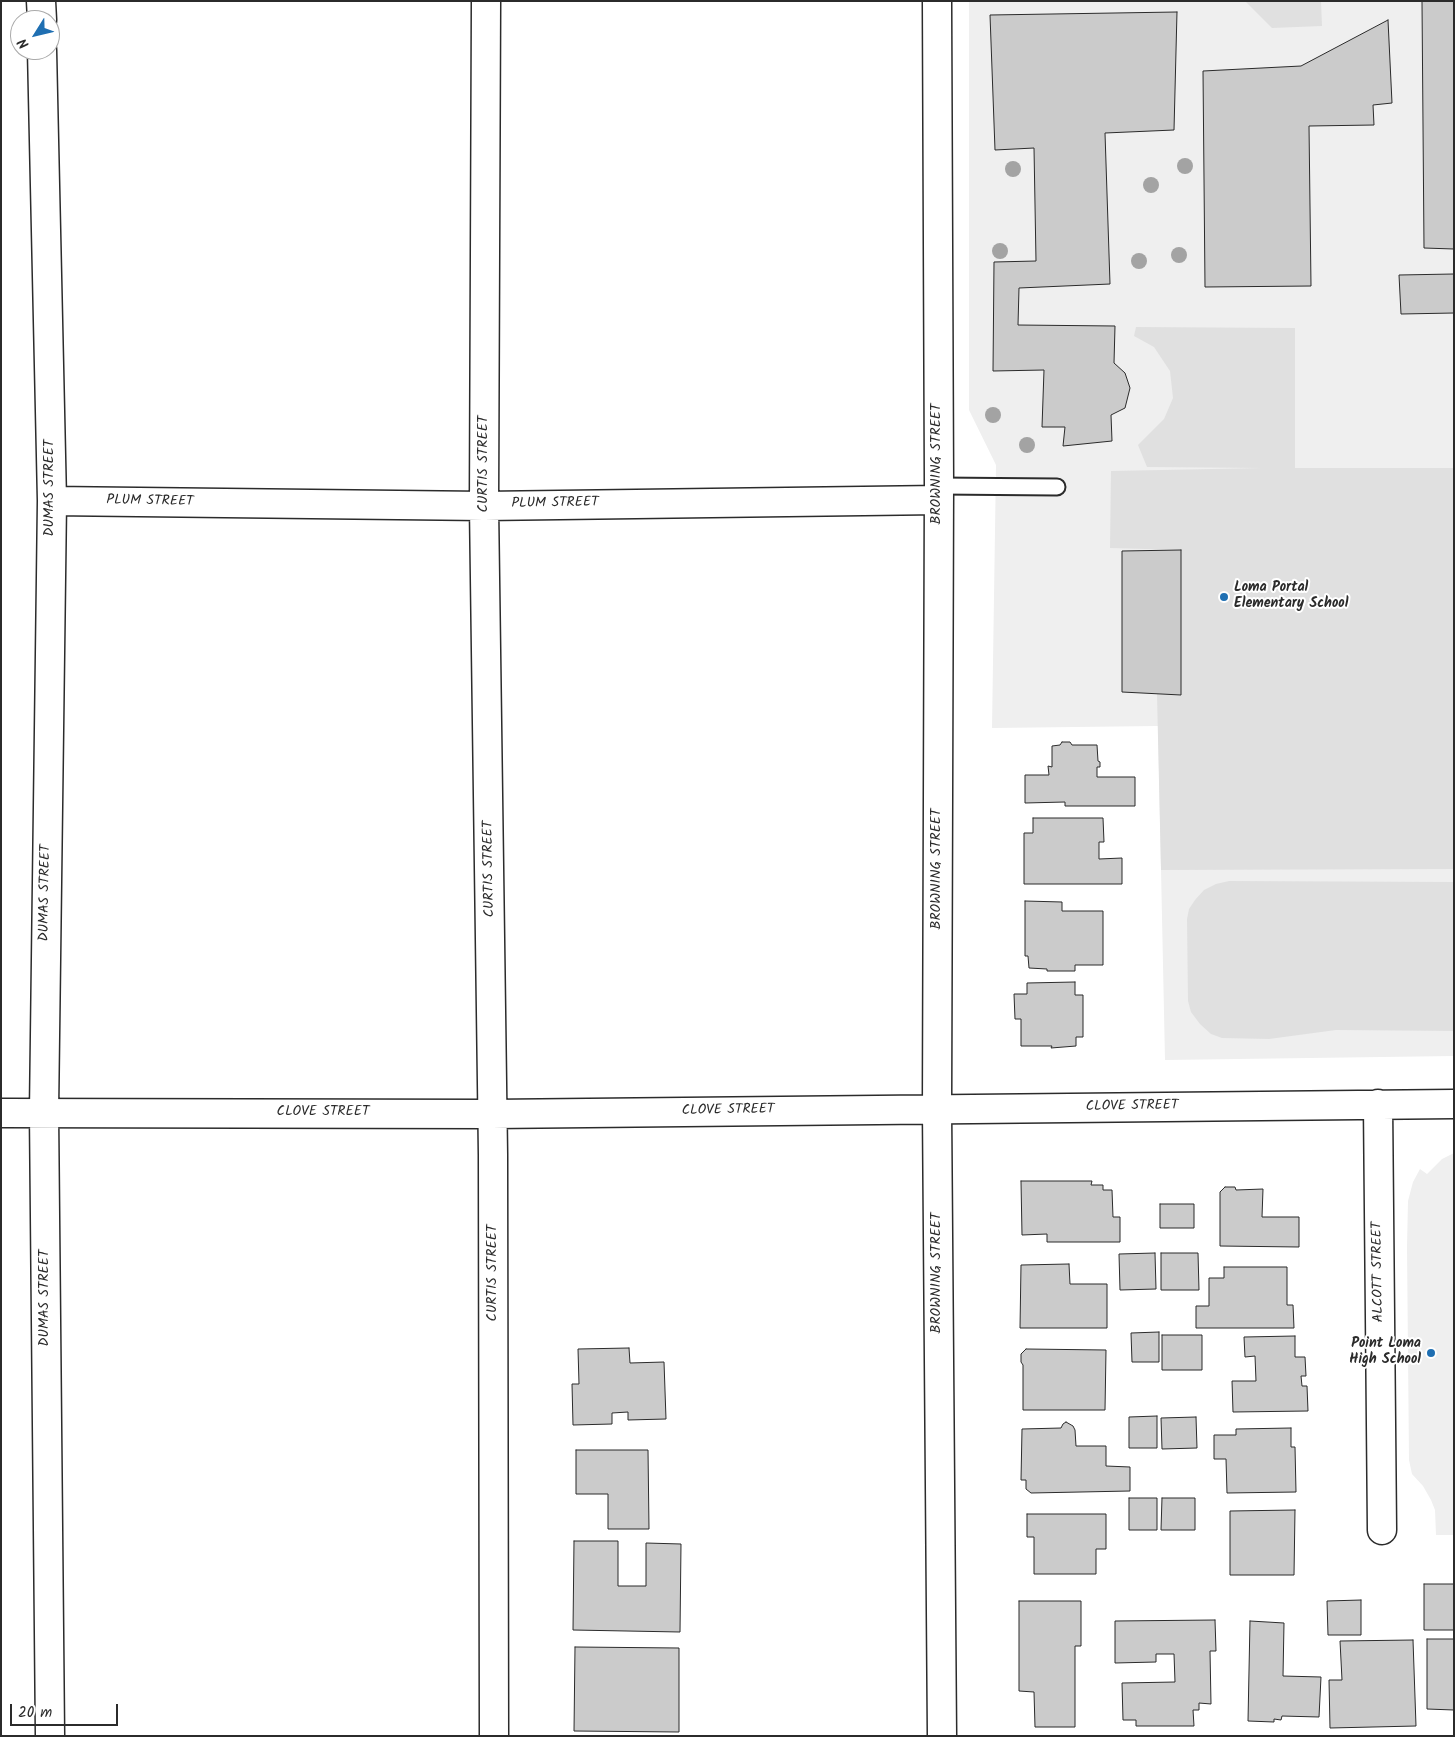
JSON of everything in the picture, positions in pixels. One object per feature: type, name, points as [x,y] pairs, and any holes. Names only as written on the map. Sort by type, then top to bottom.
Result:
[{"type":"street","name":"CURTIS STREET","points":[[486,1],[484,506],[493,1075],[494,1736]]},
{"type":"street","name":"BROWNING STREET","points":[[937,1],[939,493],[937,1109],[942,1736]]},
{"type":"street","name":"DUMAS STREET","points":[[42,60],[52,501],[44,1112],[50,1736]]},
{"type":"street","name":"PLUM STREET","points":[[52,501],[484,506],[939,493]]},
{"type":"street","name":"ALCOTT STREET","points":[[1378,1104],[1382,1530]]},
{"type":"street","name":"CLOVE STREET","points":[[1,1113],[492,1114],[1454,1104]]},
{"type":"lane","points":[[939,493],[1057,487]]},
{"type":"shaded area","name":"Loma Portal Elementary School","points":[[969,1],[1454,1],[1454,1056],[1165,1060],[1158,726],[992,728],[996,465],[969,410]]},
{"type":"shaded area","points":[[1245,1],[1321,1],[1322,26],[1272,28]]},
{"type":"shaded area","points":[[1136,327],[1295,328],[1295,468],[1454,468],[1454,869],[1161,870],[1157,694],[1181,695],[1181,550],[1110,548],[1111,471],[1262,468],[1147,467],[1138,445],[1164,419],[1173,398],[1170,371],[1154,347],[1134,336]]},
{"type":"shaded area","points":[[1229,881],[1454,882],[1454,1031],[1336,1030],[1269,1039],[1222,1038],[1211,1034],[1191,1012],[1188,1001],[1187,919],[1189,909],[1204,890],[1216,884]]},
{"type":"shaded area","name":"Point Loma High School","points":[[1454,1153],[1454,1535],[1436,1535],[1435,1510],[1423,1486],[1412,1474],[1409,1460],[1408,1201],[1413,1182],[1420,1169],[1427,1174],[1442,1159]]},
{"type":"building","points":[[1422,1],[1454,1],[1454,249],[1424,248]]},
{"type":"building","points":[[1177,12],[1174,130],[1105,133],[1110,284],[1019,288],[1018,325],[1115,326],[1114,363],[1125,373],[1130,388],[1125,408],[1111,415],[1112,441],[1063,446],[1065,427],[1042,427],[1044,370],[993,371],[994,262],[1036,261],[1034,148],[995,150],[990,15]]},
{"type":"building","points":[[1388,20],[1392,103],[1373,105],[1374,125],[1309,126],[1311,286],[1205,287],[1203,71],[1301,66]]},
{"type":"building","points":[[1454,274],[1454,313],[1401,314],[1399,275]]},
{"type":"building","points":[[1181,550],[1181,695],[1122,692],[1122,551]]},
{"type":"building","points":[[1062,742],[1070,742],[1072,745],[1097,745],[1100,767],[1097,767],[1097,777],[1135,777],[1135,806],[1065,806],[1065,802],[1025,803],[1025,775],[1049,775],[1048,766],[1052,767],[1052,746],[1060,745]]},
{"type":"building","points":[[1033,818],[1103,818],[1104,842],[1099,842],[1099,859],[1122,858],[1122,884],[1024,884],[1024,833],[1033,833]]},
{"type":"building","points":[[1025,901],[1062,902],[1062,911],[1103,911],[1103,965],[1075,965],[1075,971],[1047,971],[1047,969],[1029,968],[1028,956],[1025,956]]},
{"type":"building","points":[[1075,982],[1075,995],[1083,995],[1083,1037],[1076,1037],[1076,1046],[1051,1048],[1052,1046],[1021,1046],[1021,1019],[1015,1019],[1014,994],[1027,994],[1027,983]]},
{"type":"building","points":[[1021,1181],[1092,1181],[1091,1185],[1103,1185],[1103,1190],[1112,1190],[1113,1217],[1120,1217],[1120,1242],[1047,1242],[1047,1234],[1022,1235]]},
{"type":"building","points":[[1225,1187],[1235,1187],[1236,1190],[1263,1189],[1262,1217],[1299,1217],[1299,1247],[1220,1246],[1220,1192]]},
{"type":"building","points":[[1160,1204],[1194,1204],[1194,1228],[1160,1228]]},
{"type":"building","points":[[1155,1253],[1156,1289],[1120,1290],[1119,1254]]},
{"type":"building","points":[[1161,1253],[1198,1253],[1199,1290],[1161,1290]]},
{"type":"building","points":[[1069,1264],[1070,1284],[1107,1284],[1107,1328],[1020,1328],[1021,1265]]},
{"type":"building","points":[[1224,1267],[1287,1267],[1287,1305],[1293,1305],[1294,1328],[1196,1328],[1196,1306],[1209,1306],[1209,1278],[1224,1278]]},
{"type":"building","points":[[1159,1332],[1159,1362],[1132,1362],[1131,1333]]},
{"type":"building","points":[[1162,1335],[1202,1335],[1202,1370],[1162,1370]]},
{"type":"building","points":[[1295,1336],[1295,1357],[1305,1357],[1306,1376],[1301,1376],[1302,1386],[1307,1386],[1308,1411],[1233,1412],[1232,1381],[1256,1381],[1255,1356],[1245,1357],[1244,1337]]},
{"type":"building","points":[[629,1348],[630,1363],[664,1362],[666,1419],[628,1420],[628,1412],[612,1413],[612,1424],[573,1425],[572,1384],[579,1384],[578,1349]]},
{"type":"building","points":[[1026,1349],[1106,1350],[1105,1410],[1023,1410],[1023,1365],[1021,1354]]},
{"type":"building","points":[[1157,1416],[1157,1448],[1129,1448],[1129,1417]]},
{"type":"building","points":[[1196,1417],[1197,1448],[1162,1449],[1161,1418]]},
{"type":"building","points":[[1066,1422],[1073,1426],[1075,1430],[1076,1446],[1106,1446],[1106,1466],[1130,1467],[1130,1491],[1031,1493],[1026,1489],[1026,1480],[1021,1480],[1022,1429],[1061,1428]]},
{"type":"building","points":[[1291,1428],[1291,1447],[1295,1447],[1296,1492],[1227,1493],[1226,1459],[1214,1459],[1214,1435],[1236,1435],[1236,1429]]},
{"type":"building","points":[[576,1450],[648,1450],[649,1529],[608,1529],[608,1494],[576,1494]]},
{"type":"building","points":[[1129,1498],[1157,1498],[1157,1530],[1129,1530]]},
{"type":"building","points":[[1162,1498],[1195,1498],[1195,1530],[1161,1530]]},
{"type":"building","points":[[1295,1510],[1294,1575],[1230,1575],[1230,1511]]},
{"type":"building","points":[[1027,1514],[1106,1514],[1106,1549],[1096,1549],[1096,1574],[1034,1574],[1034,1537],[1027,1537]]},
{"type":"building","points":[[574,1541],[618,1541],[618,1586],[646,1586],[646,1543],[681,1544],[680,1632],[573,1630]]},
{"type":"building","points":[[1424,1584],[1454,1584],[1454,1630],[1424,1630]]},
{"type":"building","points":[[1361,1600],[1361,1635],[1328,1635],[1327,1601]]},
{"type":"building","points":[[1019,1601],[1081,1601],[1081,1646],[1075,1646],[1075,1727],[1035,1727],[1034,1692],[1019,1691]]},
{"type":"building","points":[[1215,1620],[1216,1651],[1210,1651],[1211,1704],[1199,1703],[1199,1710],[1193,1710],[1194,1726],[1136,1726],[1136,1720],[1123,1720],[1122,1683],[1175,1682],[1174,1654],[1156,1654],[1156,1662],[1115,1663],[1115,1621]]},
{"type":"building","points":[[1250,1621],[1284,1623],[1283,1676],[1321,1677],[1319,1717],[1282,1716],[1281,1720],[1274,1719],[1274,1722],[1248,1721]]},
{"type":"building","points":[[1427,1639],[1454,1639],[1454,1710],[1427,1709]]},
{"type":"building","points":[[1413,1640],[1416,1726],[1330,1728],[1329,1680],[1342,1680],[1340,1641]]},
{"type":"building","points":[[575,1647],[679,1648],[679,1732],[574,1731]]},
{"type":"place","name":"Loma Portal Elementary School","points":[[1224,597]]},
{"type":"place","name":"Point Loma High School","points":[[1431,1353]]}]
